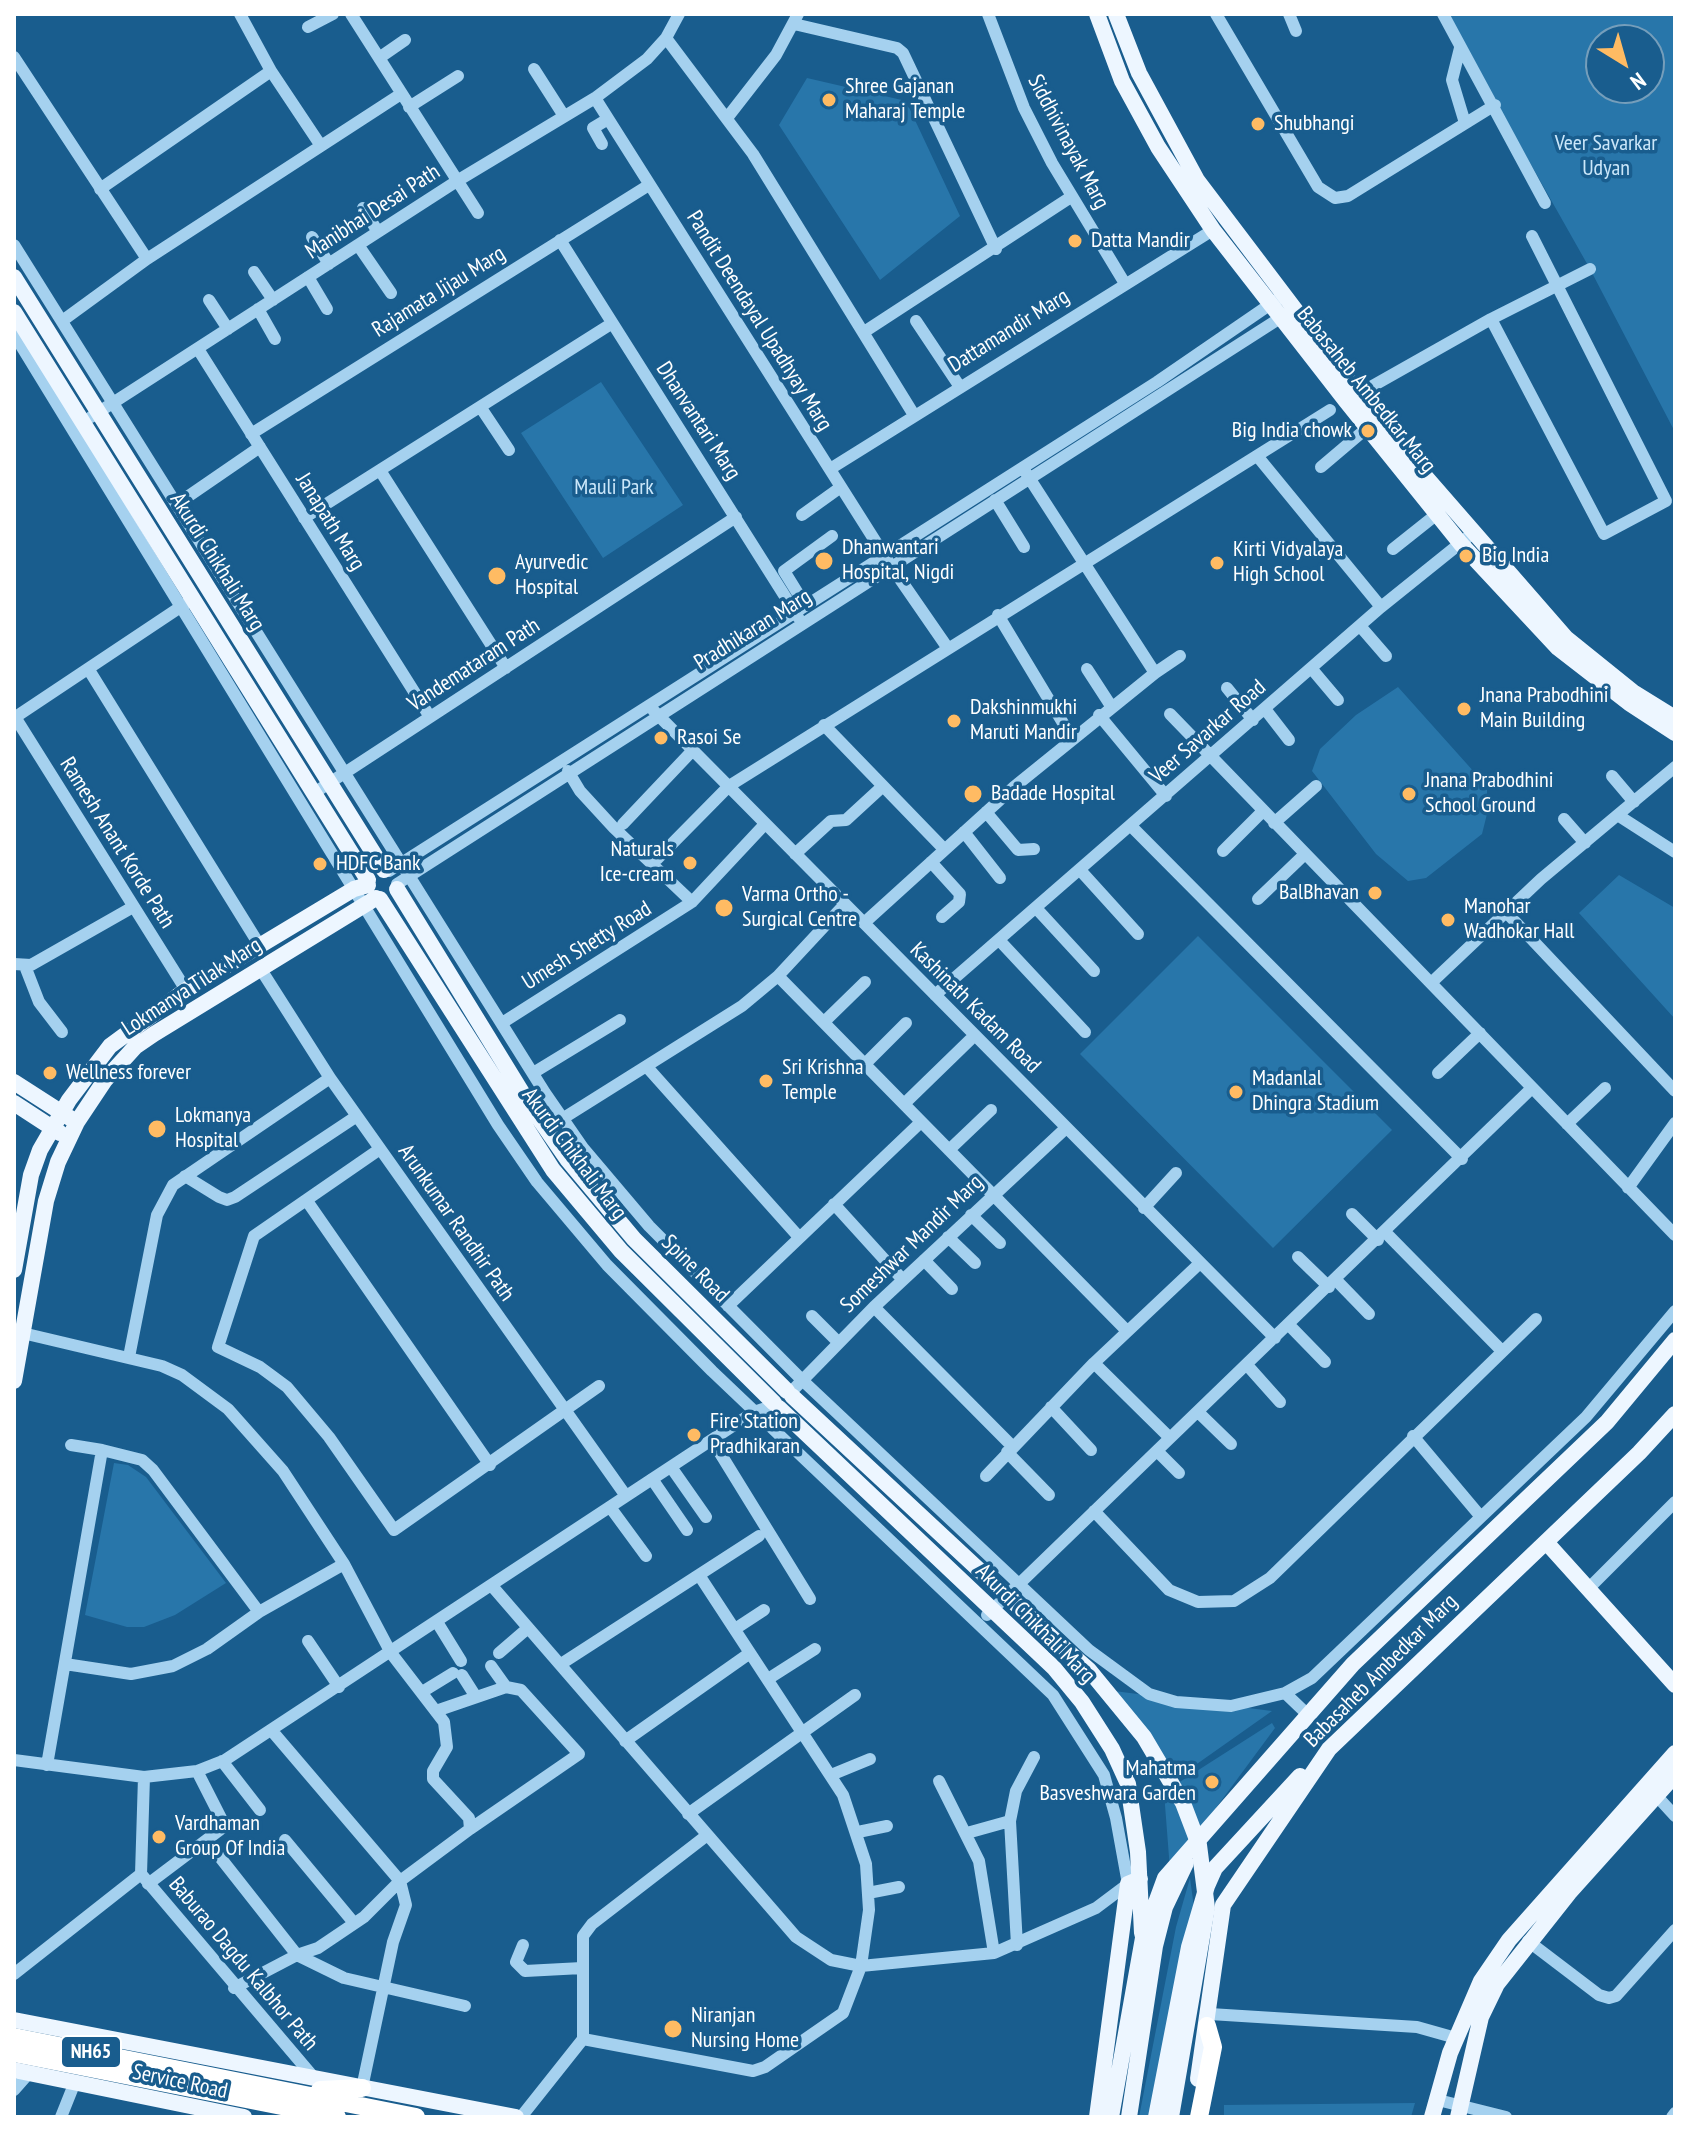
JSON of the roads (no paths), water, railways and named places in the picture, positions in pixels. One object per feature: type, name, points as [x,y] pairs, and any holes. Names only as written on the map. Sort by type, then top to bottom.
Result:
[{"type":"highway","points":[[1199,2117],[1213,2047],[1209,2020]]},
{"type":"highway","name":"NH65","points":[[14,2037],[337,2117]]},
{"type":"highway","name":"NH65","points":[[14,2053],[166,2074]]},
{"type":"highway","name":"NH65","points":[[301,2106],[362,2097],[416,2117]]},
{"type":"main road","name":"Babasaheb Ambedkar Marg","points":[[1097,14],[1122,81],[1151,135],[1213,230],[1282,307]]},
{"type":"main road","name":"Babasaheb Ambedkar Marg","points":[[1116,14],[1139,73],[1197,180],[1282,307],[1352,398],[1558,648],[1629,703],[1675,733]]},
{"type":"main road","name":"Akurdi Chikhali Marg","points":[[14,277],[330,783],[396,875]]},
{"type":"main road","name":"Akurdi Chikhali Marg","points":[[14,312],[78,425],[188,602],[314,793],[369,892],[553,1170],[621,1251],[776,1405],[1067,1683],[1122,1767],[1132,1801],[1134,1882],[1097,2117]]},
{"type":"main road","name":"Babasaheb Ambedkar Marg","points":[[1352,398],[1367,428],[1437,514],[1467,538],[1566,638],[1616,679],[1675,718]]},
{"type":"main road","points":[[374,872],[396,875],[390,897],[369,892],[374,872]]},
{"type":"main road","name":"Spine Road","points":[[396,875],[529,1104],[567,1159],[634,1239],[789,1394]]},
{"type":"main road","name":"Lokmanya Tilak Marg","points":[[14,1270],[31,1175],[62,1112],[110,1046],[186,990],[260,946],[369,892]]},
{"type":"main road","name":"Lokmanya Tilak Marg","points":[[14,1381],[18,1332],[46,1201],[68,1138],[105,1080],[135,1047],[260,968],[369,892]]},
{"type":"main road","points":[[14,1082],[77,1122]]},
{"type":"main road","points":[[14,1103],[68,1138]]},
{"type":"main road","name":"Babasaheb Ambedkar Marg","points":[[1143,1938],[1165,1878],[1307,1714],[1353,1664],[1607,1422],[1675,1340]]},
{"type":"main road","name":"Akurdi Chikhali Marg","points":[[789,1394],[1006,1598],[1089,1670],[1144,1737],[1183,1803],[1199,1845],[1207,1908],[1171,2117]]},
{"type":"main road","points":[[776,1405],[789,1407],[789,1394]]},
{"type":"main road","name":"Babasaheb Ambedkar Marg","points":[[1191,2117],[1209,2020],[1223,1905],[1329,1749],[1675,1414]]},
{"type":"main road","points":[[1546,1542],[1675,1685]]},
{"type":"main road","points":[[1156,2117],[1189,1947],[1215,1868],[1268,1807],[1329,1749]]},
{"type":"main road","points":[[1460,2112],[1481,2017],[1497,1984],[1528,1941],[1651,1790],[1675,1753]]},
{"type":"main road","points":[[1432,2117],[1456,2038],[1481,1981],[1509,1940],[1651,1790],[1675,1775]]},
{"type":"main road","points":[[1129,2117],[1155,1946],[1165,1907],[1194,1846]]},
{"type":"main road","points":[[1111,2117],[1143,1938],[1134,1882]]},
{"type":"main road","points":[[14,2020],[315,2079],[362,2097],[518,2117]]},
{"type":"main road","name":"Service Road","points":[[21,2071],[240,2117]]},
{"type":"street","points":[[240,14],[271,71],[321,146]]},
{"type":"street","points":[[308,27],[333,14]]},
{"type":"street","points":[[351,14],[478,213]]},
{"type":"street","name":"Manibhai Desai Path","points":[[78,425],[457,181],[595,98],[647,59],[666,38],[679,14]]},
{"type":"street","name":"Siddhivinayak Marg","points":[[988,14],[1024,108],[1071,197],[1124,282]]},
{"type":"street","points":[[1216,14],[1263,97],[1326,194],[1335,198],[1348,196],[1495,105]]},
{"type":"street","points":[[1289,14],[1296,31]]},
{"type":"street","points":[[1443,14],[1495,105],[1545,203]]},
{"type":"street","points":[[727,118],[776,55],[796,19],[897,48],[903,53],[996,249]]},
{"type":"street","points":[[666,38],[727,118],[790,211],[914,415]]},
{"type":"street","points":[[379,58],[405,40]]},
{"type":"street","points":[[1460,48],[1452,80],[1465,123]]},
{"type":"street","points":[[14,57],[147,259]]},
{"type":"street","points":[[534,69],[564,116]]},
{"type":"street","points":[[100,189],[271,71]]},
{"type":"street","points":[[409,107],[458,76]]},
{"type":"street","points":[[62,321],[147,259],[401,94]]},
{"type":"street","name":"Pandit Deendayal Upadhyay Marg","points":[[595,98],[888,561],[947,647]]},
{"type":"street","points":[[602,144],[593,128],[608,119]]},
{"type":"street","name":"Rajamata Jijau Marg","points":[[251,434],[649,185]]},
{"type":"street","points":[[864,332],[996,249],[1071,197]]},
{"type":"street","points":[[363,208],[378,232]]},
{"type":"street","name":"Dattamandir Marg","points":[[830,469],[1124,282],[1213,230]]},
{"type":"street","points":[[1491,319],[1604,534],[1666,501],[1532,236]]},
{"type":"street","points":[[312,237],[329,264]]},
{"type":"street","name":"Dhanvantari Marg","points":[[560,240],[736,517],[799,608],[801,623]]},
{"type":"street","name":"Babasaheb Ambedkar Marg","points":[[14,245],[346,773],[396,875],[502,1023],[562,1119],[649,1226],[801,1379],[1089,1650],[1149,1694],[1176,1702],[1231,1706],[1285,1693],[1312,1678],[1586,1417],[1675,1311]]},
{"type":"street","points":[[358,245],[391,293]]},
{"type":"street","points":[[1352,398],[1491,319],[1590,269]]},
{"type":"street","points":[[254,272],[273,300]]},
{"type":"street","points":[[308,277],[327,309]]},
{"type":"street","points":[[209,300],[228,329]]},
{"type":"street","name":"Pradhikaran Marg","points":[[396,875],[652,710],[801,623],[888,561],[1282,307]]},
{"type":"street","points":[[258,309],[275,339]]},
{"type":"street","points":[[916,321],[960,387]]},
{"type":"street","points":[[304,518],[611,324]]},
{"type":"street","points":[[14,334],[78,425]]},
{"type":"street","name":"Janapath Marg","points":[[198,349],[430,717]]},
{"type":"street","points":[[481,408],[509,450]]},
{"type":"street","points":[[657,859],[729,786],[1330,410]]},
{"type":"street","points":[[1321,467],[1367,428]]},
{"type":"street","points":[[177,504],[260,447]]},
{"type":"street","points":[[1258,457],[1381,607]]},
{"type":"street","points":[[381,472],[506,668]]},
{"type":"street","points":[[1026,473],[1155,673]]},
{"type":"street","name":"Pradhikaran Marg","points":[[396,875],[568,771],[799,608],[995,500],[1026,473]]},
{"type":"street","points":[[802,515],[841,487]]},
{"type":"street","points":[[995,500],[1024,547]]},
{"type":"street","points":[[1393,549],[1437,514]]},
{"type":"street","name":"Vandemataram Path","points":[[314,793],[736,517]]},
{"type":"street","points":[[799,608],[784,571],[832,536]]},
{"type":"street","name":"Veer Savarkar Road","points":[[935,995],[1381,607],[1467,538]]},
{"type":"street","points":[[15,718],[188,602],[369,892],[498,1125],[537,1182],[607,1265],[754,1412],[1053,1695],[1096,1759],[1110,1789],[1134,1882],[1096,1908],[994,1953],[861,1966],[831,1960],[813,1952],[706,1836],[492,1586]]},
{"type":"street","points":[[998,615],[1072,738]]},
{"type":"street","points":[[1360,626],[1386,656]]},
{"type":"street","points":[[864,923],[1099,715],[1180,656]]},
{"type":"street","points":[[1311,668],[1338,700]]},
{"type":"street","points":[[1087,669],[1111,706]]},
{"type":"street","points":[[89,670],[260,946]]},
{"type":"street","points":[[1227,688],[1253,720]]},
{"type":"street","points":[[1265,709],[1289,740]]},
{"type":"street","name":"Kashinath Kadam Road","points":[[652,710],[1275,1338]]},
{"type":"street","points":[[1170,714],[1675,1235]]},
{"type":"street","points":[[1099,715],[1166,796]]},
{"type":"street","name":"Ramesh Anant Korde Path","points":[[15,718],[186,990]]},
{"type":"street","points":[[824,725],[944,849]]},
{"type":"street","points":[[623,824],[693,750]]},
{"type":"street","points":[[1431,983],[1506,912],[1675,767]]},
{"type":"street","name":"Umesh Shetty Road","points":[[568,771],[580,791],[614,828],[692,902]]},
{"type":"street","points":[[1612,776],[1634,802]]},
{"type":"street","points":[[795,854],[831,821],[846,820],[883,786]]},
{"type":"street","points":[[1274,823],[1316,786]]},
{"type":"street","points":[[1223,851],[1263,811]]},
{"type":"street","points":[[986,812],[1018,850],[1034,849]]},
{"type":"street","points":[[1619,816],[1675,852]]},
{"type":"street","points":[[1564,819],[1585,843]]},
{"type":"street","name":"Umesh Shetty Road","points":[[502,1023],[692,902],[765,824]]},
{"type":"street","points":[[1131,826],[1462,1159]]},
{"type":"street","points":[[964,832],[1000,878]]},
{"type":"street","points":[[1258,899],[1305,854]]},
{"type":"street","points":[[931,862],[960,894],[959,902],[942,917]]},
{"type":"street","points":[[1080,870],[1138,934]]},
{"type":"street","points":[[562,1119],[718,1023],[778,976],[845,904]]},
{"type":"street","points":[[62,1032],[39,1002],[19,965],[133,907]]},
{"type":"street","points":[[1036,908],[1094,971]]},
{"type":"street","points":[[1506,912],[1675,1091]]},
{"type":"street","points":[[999,940],[1085,1032]]},
{"type":"street","name":"Arunkumar Randhir Path","points":[[260,968],[330,1078],[564,1413],[626,1496]]},
{"type":"street","points":[[778,976],[1127,1331]]},
{"type":"street","points":[[824,1022],[865,982]]},
{"type":"street","points":[[533,1073],[620,1020]]},
{"type":"street","points":[[865,1064],[906,1023]]},
{"type":"street","points":[[1438,1073],[1480,1033]]},
{"type":"street","points":[[904,1104],[975,1035]]},
{"type":"street","points":[[647,1067],[798,1236]]},
{"type":"street","points":[[129,1357],[157,1215],[173,1185],[330,1078]]},
{"type":"street","points":[[979,1623],[1532,1088]]},
{"type":"street","points":[[1567,1124],[1605,1088]]},
{"type":"street","points":[[949,1150],[991,1110]]},
{"type":"street","points":[[185,1176],[227,1200],[357,1116]]},
{"type":"street","points":[[728,1306],[921,1122]]},
{"type":"street","points":[[1628,1188],[1675,1123]]},
{"type":"street","name":"Someshwar Mandir Marg","points":[[789,1394],[874,1307],[1066,1128]]},
{"type":"street","points":[[380,1149],[263,1230],[249,1244],[218,1347],[260,1367],[287,1387],[329,1437],[394,1530],[599,1386]]},
{"type":"street","points":[[1144,1208],[1176,1173]]},
{"type":"street","points":[[307,1201],[490,1465]]},
{"type":"street","points":[[834,1204],[903,1280]]},
{"type":"street","points":[[1352,1214],[1382,1236],[1501,1350]]},
{"type":"street","points":[[971,1215],[1000,1243]]},
{"type":"street","points":[[948,1237],[975,1263]]},
{"type":"street","points":[[1298,1257],[1369,1314]]},
{"type":"street","points":[[924,1260],[952,1289]]},
{"type":"street","points":[[986,1476],[1094,1363],[1199,1264]]},
{"type":"street","points":[[874,1307],[1049,1495]]},
{"type":"street","points":[[812,1316],[838,1342]]},
{"type":"street","points":[[1094,1511],[1169,1590],[1198,1602],[1234,1601],[1270,1578],[1536,1319]]},
{"type":"street","points":[[1289,1325],[1325,1362]]},
{"type":"street","points":[[18,1332],[129,1357],[182,1375],[247,1427],[283,1471],[344,1564],[391,1653],[436,1711],[448,1735],[447,1747],[433,1771],[433,1779],[469,1818],[470,1829]]},
{"type":"street","points":[[1094,1363],[1170,1438]]},
{"type":"street","points":[[1247,1365],[1280,1402]]},
{"type":"street","points":[[14,1760],[144,1777],[197,1771],[222,1761],[754,1412],[776,1405]]},
{"type":"street","points":[[1051,1407],[1091,1450]]},
{"type":"street","points":[[1198,1412],[1231,1444]]},
{"type":"street","points":[[1413,1436],[1481,1517]]},
{"type":"street","points":[[712,1440],[810,1599]]},
{"type":"street","points":[[71,1445],[142,1460],[153,1470],[259,1612]]},
{"type":"street","points":[[47,1765],[102,1450]]},
{"type":"street","points":[[1157,1451],[1179,1473]]},
{"type":"street","points":[[671,1467],[706,1517]]},
{"type":"street","points":[[652,1479],[687,1530]]},
{"type":"street","points":[[1588,1589],[1675,1502]]},
{"type":"street","points":[[610,1507],[646,1556]]},
{"type":"street","points":[[561,1664],[759,1536]]},
{"type":"street","points":[[65,1664],[131,1674],[150,1673],[173,1666],[207,1649],[259,1612],[344,1564]]},
{"type":"street","points":[[583,2039],[753,2071],[765,2067],[843,2013],[867,1942],[866,1864],[858,1832],[831,1775],[804,1731],[699,1575]]},
{"type":"street","points":[[735,1629],[764,1610]]},
{"type":"street","points":[[437,1622],[461,1661]]},
{"type":"street","points":[[499,1653],[528,1628]]},
{"type":"street","points":[[308,1641],[339,1687]]},
{"type":"street","points":[[768,1679],[815,1649]]},
{"type":"street","points":[[625,1741],[750,1653]]},
{"type":"street","points":[[234,1988],[297,1955],[318,1948],[354,1923],[400,1881],[579,1754],[530,1695],[506,1687],[491,1666]]},
{"type":"street","points":[[422,1692],[458,1674],[476,1697]]},
{"type":"street","points":[[436,1711],[506,1687]]},
{"type":"street","points":[[1285,1693],[1307,1714]]},
{"type":"street","points":[[688,1814],[855,1695]]},
{"type":"street","points":[[272,1731],[400,1881],[406,1912],[393,1942],[362,2097]]},
{"type":"street","points":[[1017,1945],[1010,1821],[1016,1791],[1034,1757]]},
{"type":"street","points":[[831,1775],[870,1759]]},
{"type":"street","points":[[222,1761],[260,1810]]},
{"type":"street","points":[[14,1974],[144,1879],[225,1826],[197,1771]]},
{"type":"street","points":[[144,1777],[144,1879]]},
{"type":"street","points":[[939,1781],[979,1861],[994,1953]]},
{"type":"street","points":[[1651,1790],[1675,1816]]},
{"type":"street","points":[[967,1833],[1010,1821]]},
{"type":"street","points":[[858,1832],[887,1826]]},
{"type":"street","points":[[518,2117],[583,2039],[583,1936],[592,1924],[706,1836]]},
{"type":"street","points":[[285,1840],[354,1923]]},
{"type":"street","points":[[219,1856],[297,1955],[324,1970],[382,1989],[465,2006]]},
{"type":"street","name":"Baburao Dagdu Kalbhor Path","points":[[144,1879],[234,1988],[315,2079]]},
{"type":"street","points":[[868,1893],[899,1887]]},
{"type":"street","points":[[1528,1941],[1599,1995],[1609,1998],[1616,1996],[1675,1930]]},
{"type":"street","points":[[523,1945],[516,1962],[525,1971],[582,1968]]},
{"type":"street","points":[[1209,2020],[1417,2027],[1456,2038]]},
{"type":"street","points":[[14,2090],[21,2071]]},
{"type":"street","points":[[61,2117],[75,2082]]},
{"type":"street","points":[[1438,2100],[1460,2112],[1506,2117]]},
{"type":"place","name":"Shree Gajanan Maharaj Temple","points":[[829,100]]},
{"type":"place","name":"Shubhangi","points":[[1258,124]]},
{"type":"place","name":"Datta Mandir","points":[[1075,241]]},
{"type":"place","name":"Big India chowk","points":[[1368,431]]},
{"type":"place","name":"Big India","points":[[1466,556]]},
{"type":"place","name":"Dhanwantari Hospital, Nigdi","points":[[824,561]]},
{"type":"place","name":"Kirti Vidyalaya High School","points":[[1217,563]]},
{"type":"place","name":"Ayurvedic Hospital","points":[[497,576]]},
{"type":"place","name":"Jnana Prabodhini Main Building","points":[[1464,709]]},
{"type":"place","name":"Dakshinmukhi Maruti Mandir","points":[[954,721]]},
{"type":"place","name":"Rasoi Se","points":[[661,738]]},
{"type":"place","name":"Badade Hospital","points":[[973,794]]},
{"type":"place","name":"Jnana Prabodhini School Ground","points":[[1409,794]]},
{"type":"place","name":"Naturals Ice-cream","points":[[690,863]]},
{"type":"place","name":"HDFC Bank","points":[[320,864]]},
{"type":"place","name":"BalBhavan","points":[[1375,893]]},
{"type":"place","name":"Varma Ortho - Surgical Centre","points":[[724,908]]},
{"type":"place","name":"Manohar Wadhokar Hall","points":[[1448,920]]},
{"type":"place","name":"Wellness forever","points":[[50,1073]]},
{"type":"place","name":"Sri Krishna Temple","points":[[766,1081]]},
{"type":"place","name":"Madanlal Dhingra Stadium","points":[[1236,1092]]},
{"type":"place","name":"Lokmanya Hospital","points":[[157,1129]]},
{"type":"place","name":"Fire Station Pradhikaran","points":[[694,1435]]},
{"type":"place","name":"Mahatma Basveshwara Garden","points":[[1212,1782]]},
{"type":"place","name":"Vardhaman Group Of India","points":[[159,1837]]},
{"type":"place","name":"Niranjan Nursing Home","points":[[673,2029]]},
{"type":"park label","name":"Veer Savarkar Udyan","points":[[1606,156]]},
{"type":"park label","name":"Mauli Park","points":[[614,488]]}]
